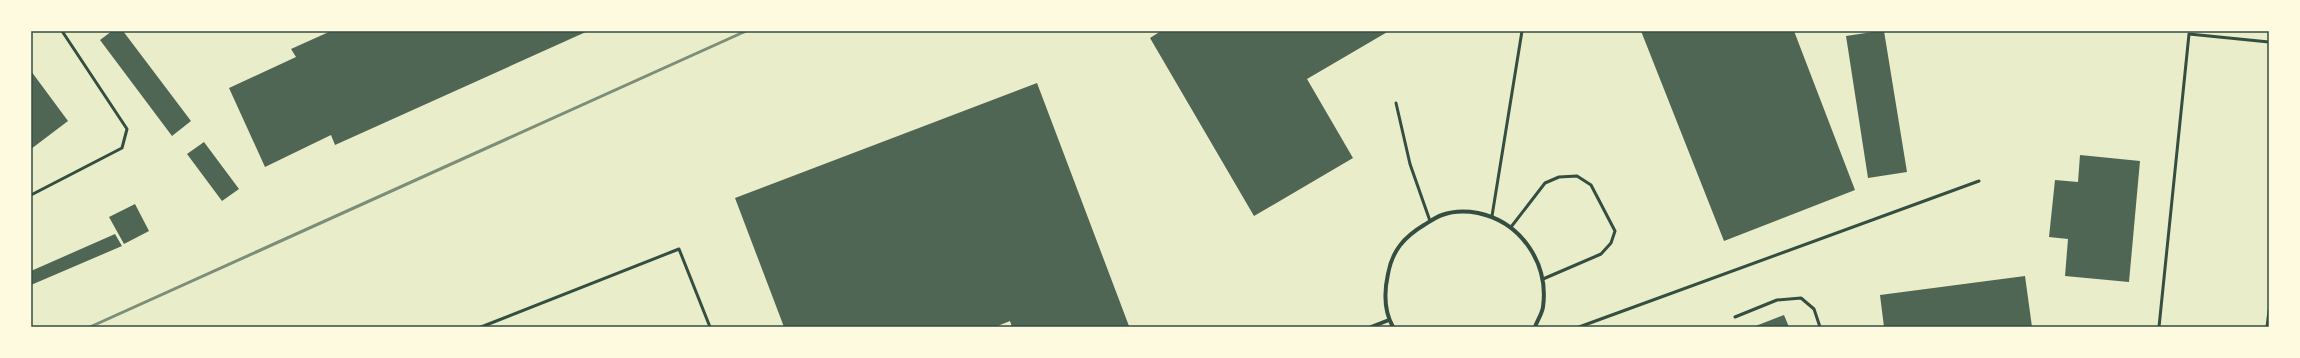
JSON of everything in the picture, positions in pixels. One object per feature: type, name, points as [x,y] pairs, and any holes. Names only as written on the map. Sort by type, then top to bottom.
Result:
[{"type":"street","points":[[1393,327],[1389,320],[1384,291],[1390,261],[1408,234],[1443,214],[1467,211],[1492,216],[1511,227],[1531,247],[1543,279],[1542,308],[1534,327]]},
{"type":"street","points":[[1372,327],[1389,320]]},
{"type":"lane","points":[[31,195],[122,148],[127,129],[62,31]]},
{"type":"lane","points":[[1492,216],[1522,31]]},
{"type":"lane","points":[[2159,327],[2189,34],[2269,42]]},
{"type":"lane","points":[[1396,103],[1410,164],[1430,221]]},
{"type":"lane","points":[[1511,227],[1545,183],[1559,176],[1577,176],[1591,185],[1615,231],[1611,243],[1601,254],[1543,279]]},
{"type":"lane","points":[[1579,327],[1979,181]]},
{"type":"lane","points":[[481,327],[679,249],[710,327]]},
{"type":"lane","points":[[1735,317],[1777,300],[1801,298],[1814,310],[1820,327]]},
{"type":"lane","points":[[2268,327],[2269,311]]},
{"type":"building","points":[[112,31],[123,31],[191,121],[172,136],[100,40]]},
{"type":"building","points":[[331,31],[588,31],[335,145],[331,135],[265,167],[229,88],[296,57],[291,49]]},
{"type":"building","points":[[1161,31],[1389,31],[1307,79],[1353,158],[1254,216],[1150,38]]},
{"type":"building","points":[[1641,31],[1794,31],[1855,190],[1724,241]]},
{"type":"building","points":[[1884,31],[1907,172],[1868,178],[1846,36]]},
{"type":"building","points":[[31,71],[68,121],[31,149]]},
{"type":"building","points":[[1037,83],[1129,326],[1012,327],[1010,321],[995,327],[784,327],[735,198]]},
{"type":"building","points":[[204,142],[239,189],[222,201],[187,154]]},
{"type":"building","points":[[2080,155],[2140,161],[2129,282],[2065,276],[2068,239],[2049,237],[2055,180],[2078,182]]},
{"type":"building","points":[[135,204],[149,231],[124,244],[109,217]]},
{"type":"building","points":[[115,234],[122,246],[31,285],[31,271]]},
{"type":"building","points":[[2025,276],[2032,327],[1884,327],[1880,295]]},
{"type":"building","points":[[1784,315],[1789,327],[1753,327]]},
{"type":"railway","points":[[90,327],[746,31]]}]
